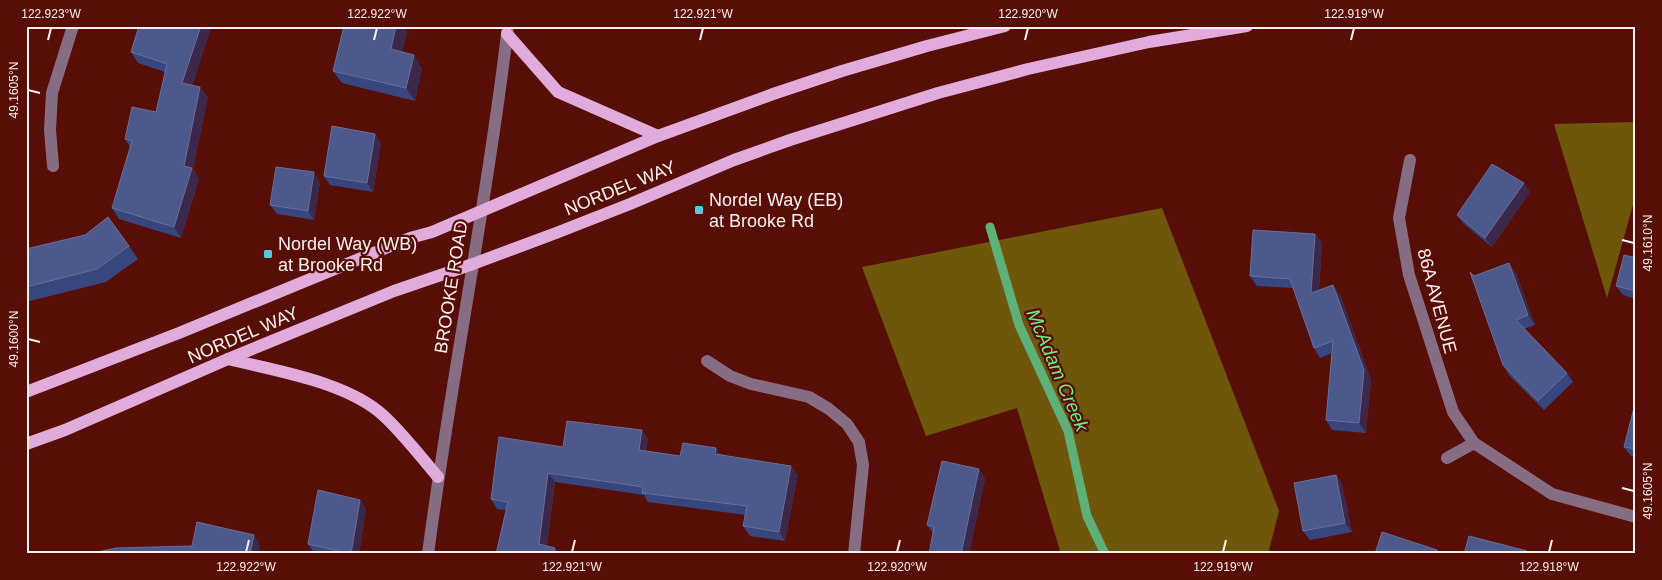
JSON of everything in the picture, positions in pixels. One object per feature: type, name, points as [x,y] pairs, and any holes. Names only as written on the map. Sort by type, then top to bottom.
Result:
[{"type":"main road","name":"NORDEL WAY","points":[[26,392],[178,333],[410,238],[432,232],[658,136],[842,71],[1005,26]]},
{"type":"main road","name":"NORDEL WAY","points":[[26,444],[65,430],[228,359],[394,291],[473,264],[630,204],[742,157],[790,140],[911,101],[1047,65],[1148,42],[1247,26]]},
{"type":"main road","points":[[508,30],[558,92],[658,136]]},
{"type":"main road","points":[[228,359],[318,382],[345,392],[366,403],[384,416],[438,477]]},
{"type":"street","points":[[53,166],[50,130],[52,92],[73,26]]},
{"type":"street","name":"BROOKE ROAD","points":[[428,554],[438,477],[482,211],[508,30]]},
{"type":"street","name":"86A AVENUE","points":[[1410,160],[1399,218],[1409,275],[1453,412],[1474,443],[1552,494],[1636,517]]},
{"type":"street","points":[[708,361],[730,376],[750,384],[809,398],[829,409],[847,424],[859,442],[863,465],[854,554]]},
{"type":"street","points":[[1447,458],[1474,443]]},
{"type":"shaded area","points":[[1636,122],[1636,194],[1607,298],[1554,124]]},
{"type":"shaded area","points":[[1162,208],[1279,511],[1268,554],[1061,554],[1017,408],[926,436],[862,267]]},
{"type":"building","points":[[139,26],[201,26],[182,83],[200,87],[184,166],[192,168],[174,227],[112,208],[132,141],[125,139],[132,107],[156,112],[167,64],[131,52]]},
{"type":"building","points":[[344,26],[396,26],[391,49],[414,55],[406,88],[333,71]]},
{"type":"building","points":[[332,126],[375,134],[367,183],[324,176]]},
{"type":"building","points":[[1492,164],[1524,183],[1485,238],[1457,215]]},
{"type":"building","points":[[276,167],[314,172],[308,211],[270,205]]},
{"type":"building","points":[[108,217],[129,246],[97,269],[26,287],[26,249],[85,235]]},
{"type":"building","points":[[1253,230],[1315,234],[1311,293],[1333,285],[1364,370],[1359,423],[1326,420],[1333,341],[1314,348],[1290,279],[1250,276]]},
{"type":"building","points":[[1624,255],[1636,258],[1636,291],[1616,286]]},
{"type":"building","points":[[1509,263],[1528,315],[1516,320],[1567,373],[1538,401],[1503,365],[1470,272],[1474,276]]},
{"type":"building","points":[[1636,400],[1636,449],[1624,447]]},
{"type":"building","points":[[567,421],[642,430],[639,450],[680,456],[683,443],[716,448],[715,454],[791,466],[779,532],[743,526],[747,506],[642,493],[643,487],[548,473],[539,544],[555,548],[553,554],[496,554],[508,502],[491,499],[499,437],[563,447]]},
{"type":"building","points":[[942,461],[979,469],[961,554],[929,554],[934,527],[927,525]]},
{"type":"building","points":[[1336,475],[1345,523],[1303,531],[1294,483]]},
{"type":"building","points":[[318,490],[360,500],[351,554],[308,544]]},
{"type":"building","points":[[197,522],[254,535],[250,554],[89,554],[116,548],[192,546]]},
{"type":"building","points":[[1382,532],[1437,550],[1436,554],[1375,554]]},
{"type":"building","points":[[1469,536],[1527,551],[1526,554],[1464,554]]},
{"type":"waterway","name":"McAdam Creek","points":[[990,227],[1019,325],[1068,431],[1087,516],[1105,554]]},
{"type":"place","name":"Nordel Way (EB) at Brooke Rd","points":[[699,210]]},
{"type":"place","name":"Nordel Way (WB) at Brooke Rd","points":[[268,254]]}]
